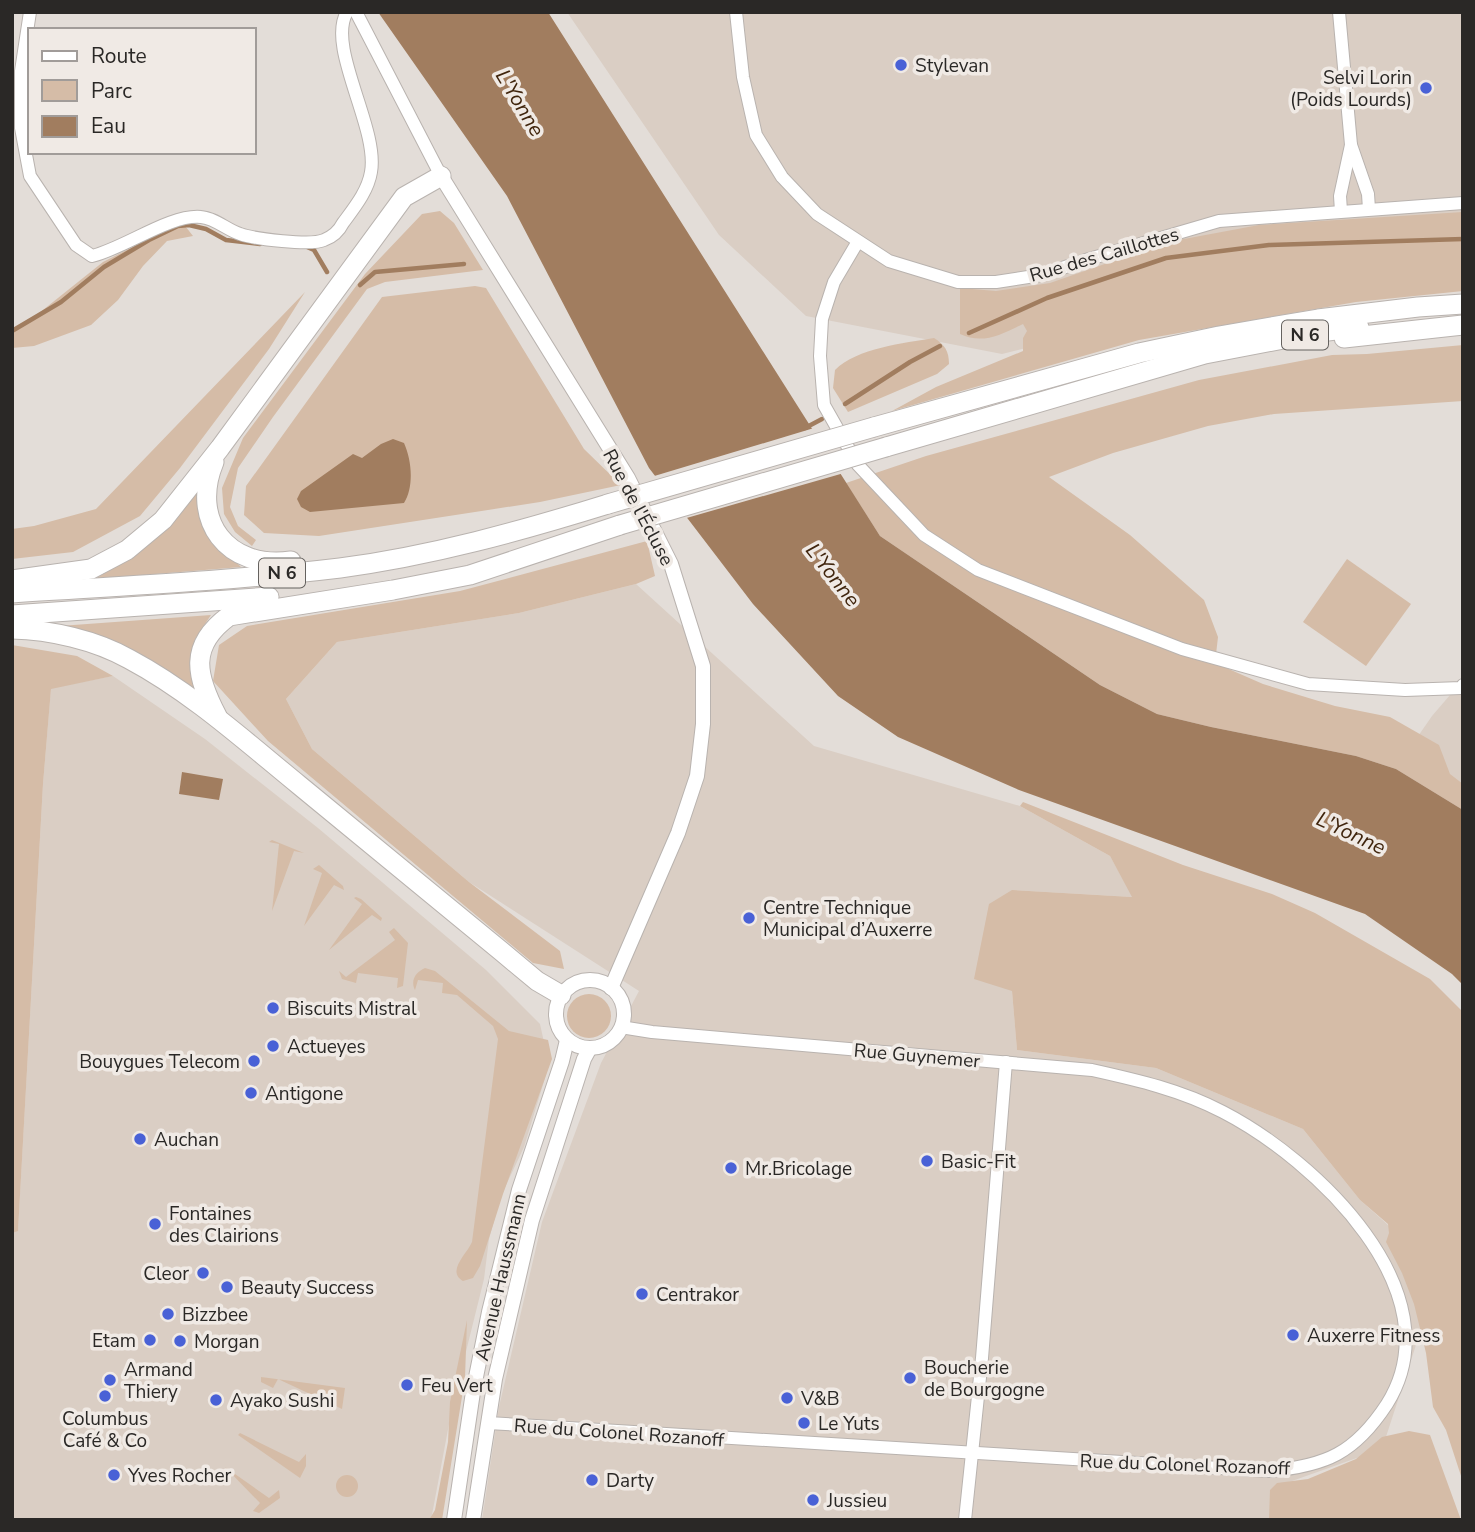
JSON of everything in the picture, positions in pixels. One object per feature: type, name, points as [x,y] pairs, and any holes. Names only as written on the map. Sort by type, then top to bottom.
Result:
[{"type":"main road","points":[[12,580],[91,569],[127,550],[163,520],[220,448],[404,197],[441,176]]},
{"type":"main road","name":"N 6","points":[[12,593],[341,568],[424,553],[548,523],[874,427],[1139,353],[1318,318],[1418,307],[1460,308]]},
{"type":"main road","name":"N 6","points":[[12,614],[264,598],[394,582],[529,554],[1205,354],[1460,308]]},
{"type":"main road","points":[[1149,370],[1322,340],[1463,325]]},
{"type":"main road","points":[[220,448],[209,475],[205,501],[211,524],[226,545],[254,560],[284,562],[548,523]]},
{"type":"main road","points":[[219,720],[203,690],[198,668],[201,649],[212,628],[229,616],[470,575],[529,554]]},
{"type":"main road","points":[[12,629],[30,629],[93,643],[162,678],[219,720],[537,981],[561,995]]},
{"type":"street","points":[[30,12],[22,71],[21,128],[30,176],[76,245],[92,256],[110,252],[184,217],[204,216],[240,234],[301,243],[322,242],[339,230],[368,183],[373,150],[345,52],[342,34],[347,12]]},
{"type":"street","points":[[356,12],[441,176]]},
{"type":"street","name":"Rue des Caillottes","points":[[736,12],[743,76],[756,135],[782,177],[817,214],[857,243],[889,261],[958,282],[996,282],[1041,275],[1219,221],[1463,203]]},
{"type":"street","points":[[1339,12],[1351,145],[1368,194],[1369,209]]},
{"type":"street","points":[[1340,211],[1340,196],[1351,145]]},
{"type":"street","name":"Rue de l'Écluse","points":[[441,176],[628,478],[671,564],[703,666],[703,724],[697,776],[678,833],[611,988]]},
{"type":"street","points":[[857,243],[834,282],[822,319],[820,356],[824,405],[858,465],[924,535],[978,570],[1182,649],[1308,684],[1405,690],[1462,686]]},
{"type":"street","points":[[590,980],[611,988],[622,1004],[622,1025],[610,1042],[601,1047],[582,1048],[567,1040],[557,1024],[556,1014],[561,995],[579,982],[590,980]]},
{"type":"street","name":"Rue Guynemer","points":[[622,1025],[652,1032],[1006,1062],[965,1520]]},
{"type":"street","name":"Avenue Haussmann","points":[[454,1520],[473,1392],[489,1312],[519,1191],[567,1040]]},
{"type":"street","name":"Avenue Haussmann","points":[[473,1520],[495,1379],[532,1220],[584,1059],[590,1048]]},
{"type":"street","name":"Rue du Colonel Rozanoff","points":[[488,1423],[1269,1471],[1300,1469],[1328,1460],[1369,1431],[1394,1392],[1402,1364],[1406,1332],[1402,1304],[1387,1268],[1362,1229],[1323,1187],[1288,1154],[1248,1126],[1221,1111],[1160,1085],[1092,1070],[1006,1062]]},
{"type":"shaded area","points":[[567,12],[1463,12],[1463,269],[1175,311],[1002,354],[806,316],[719,235]]},
{"type":"shaded area","points":[[636,584],[814,746],[1020,806],[1110,856],[1133,897],[1012,890],[1012,991],[1017,1050],[1156,1068],[1303,1129],[1360,1200],[1388,1225],[1432,1296],[1382,1449],[1278,1486],[1275,1520],[482,1520],[499,1407],[542,1222],[601,1063],[639,991],[469,882],[312,749],[286,699],[337,642],[519,613]]},
{"type":"shaded area","points":[[113,676],[205,739],[318,828],[486,970],[540,1024],[549,1065],[524,1147],[501,1196],[489,1239],[484,1279],[452,1408],[431,1520],[12,1520],[12,1233],[18,1230],[43,784],[51,688]]},
{"type":"shaded area","points":[[1463,680],[1463,810],[1403,758],[1432,716]]},
{"type":"green space","points":[[440,211],[454,223],[483,270],[385,282],[367,289],[238,468],[230,507],[238,526],[256,540],[252,546],[235,532],[224,514],[222,488],[243,438],[365,274],[422,214]]},
{"type":"green space","points":[[1463,212],[1463,291],[1356,302],[1139,340],[892,411],[936,387],[1023,351],[1023,338],[1027,331],[1023,324],[985,338],[960,334],[960,288],[996,291],[1050,283],[1168,242],[1259,225]]},
{"type":"green space","points":[[182,222],[193,236],[167,241],[143,266],[118,300],[91,325],[34,346],[12,348],[12,331],[23,326],[103,262]]},
{"type":"green space","points":[[475,286],[486,288],[584,449],[621,485],[540,502],[319,536],[264,533],[244,515],[246,486],[382,297]]},
{"type":"green space","points":[[305,292],[269,349],[180,468],[140,516],[73,552],[12,559],[12,529],[34,526],[96,509]]},
{"type":"green space","points":[[934,338],[946,349],[949,364],[937,374],[848,412],[833,388],[835,370],[856,356],[868,352]]},
{"type":"green space","points":[[1463,345],[1463,401],[1274,414],[1208,426],[1113,453],[1049,477],[1130,535],[1204,600],[1218,637],[1215,663],[1263,684],[1335,706],[1390,717],[1439,745],[1450,774],[1463,784],[1463,810],[1396,769],[1356,756],[1157,714],[1100,685],[880,536],[846,483],[926,456],[1199,380],[1332,355]]},
{"type":"green space","points":[[202,482],[227,553],[241,567],[95,579],[143,549],[174,518]]},
{"type":"green space","points":[[647,541],[655,576],[636,584],[519,613],[337,642],[286,699],[312,749],[469,882],[560,951],[564,969],[533,963],[268,741],[213,681],[219,645],[247,626],[460,591]]},
{"type":"green space","points":[[1347,559],[1411,604],[1366,666],[1303,622]]},
{"type":"green space","points":[[211,615],[195,639],[193,650],[196,694],[46,627]]},
{"type":"green space","points":[[12,645],[77,656],[113,676],[51,689],[43,784],[18,1231],[12,1233]]},
{"type":"green space","points":[[1023,802],[1183,865],[1272,894],[1315,913],[1430,979],[1463,1012],[1463,1482],[1446,1430],[1433,1407],[1426,1353],[1414,1304],[1386,1242],[1388,1224],[1360,1200],[1303,1129],[1156,1068],[1017,1050],[1012,991],[974,979],[989,904],[1012,890],[1132,897],[1110,856],[1020,806]]},
{"type":"green space","points":[[272,840],[304,853],[294,851],[272,911],[279,844],[269,842]]},
{"type":"green space","points":[[319,865],[343,886],[344,890],[334,885],[304,926],[322,873],[313,869]]},
{"type":"green space","points":[[354,898],[382,918],[381,921],[372,915],[329,950],[362,904]]},
{"type":"green space","points":[[394,928],[408,943],[403,986],[397,988],[398,978],[358,973],[356,983],[342,979],[339,971],[346,977],[395,940],[389,932]]},
{"type":"green space","points":[[425,968],[435,971],[509,1031],[548,1040],[552,1059],[480,1266],[473,1278],[463,1281],[458,1277],[457,1267],[472,1242],[498,1039],[493,1026],[457,995],[442,993],[443,983],[418,980],[415,990],[415,977]]},
{"type":"green space","points":[[589,994],[598,995],[605,1000],[610,1007],[610,1025],[605,1032],[598,1037],[589,1038],[580,1037],[573,1032],[568,1025],[567,1016],[568,1007],[573,1000],[580,995]]},
{"type":"green space","points":[[467,1320],[465,1378],[442,1520],[429,1520],[435,1510],[448,1442],[450,1402]]},
{"type":"green space","points":[[261,1377],[278,1379],[273,1388],[261,1382]]},
{"type":"green space","points":[[279,1379],[345,1388],[342,1409]]},
{"type":"green space","points":[[1409,1431],[1430,1435],[1461,1520],[1269,1520],[1270,1490],[1277,1483],[1308,1479],[1356,1459],[1382,1437]]},
{"type":"green space","points":[[240,1433],[299,1462],[306,1454],[306,1466],[300,1478],[238,1435]]},
{"type":"green space","points":[[225,1467],[269,1498],[279,1490],[280,1498],[259,1513],[253,1511],[260,1503]]},
{"type":"green space","points":[[347,1475],[355,1478],[358,1486],[355,1494],[347,1497],[339,1494],[336,1486],[339,1478]]},
{"type":"water","name":"L'Yonne","points":[[378,12],[548,12],[880,536],[1100,685],[1157,714],[1356,756],[1396,769],[1463,810],[1463,985],[1452,974],[1365,914],[1019,790],[898,737],[838,696],[753,604],[649,468],[507,196]]},
{"type":"water","points":[[393,439],[404,443],[409,458],[411,482],[404,503],[310,512],[301,507],[297,499],[301,491],[353,454],[362,458]]},
{"type":"water","points":[[182,772],[223,779],[219,800],[179,794]]},
{"type":"pier","points":[[814,428],[844,473],[683,519],[651,477]]},
{"type":"waterway","points":[[12,331],[61,302],[104,267],[178,226],[189,225],[206,229],[226,240],[260,244]]},
{"type":"waterway","points":[[969,333],[1047,298],[1166,258],[1269,245],[1463,239]]},
{"type":"waterway","points":[[307,247],[314,250],[327,272]]},
{"type":"waterway","points":[[360,285],[375,272],[464,264]]},
{"type":"waterway","points":[[845,404],[940,346]]},
{"type":"waterway","points":[[805,428],[822,419]]},
{"type":"place","name":"Stylevan","points":[[901,65]]},
{"type":"place","name":"Selvi Lorin (Poids Lourds)","points":[[1426,88]]},
{"type":"place","name":"Centre Technique Municipal d’Auxerre","points":[[749,918]]},
{"type":"place","name":"Biscuits Mistral","points":[[273,1008]]},
{"type":"place","name":"Actueyes","points":[[273,1046]]},
{"type":"place","name":"Bouygues Telecom","points":[[254,1061]]},
{"type":"place","name":"Antigone","points":[[251,1093]]},
{"type":"place","name":"Auchan","points":[[140,1139]]},
{"type":"place","name":"Basic-Fit","points":[[927,1161]]},
{"type":"place","name":"Mr.Bricolage","points":[[731,1168]]},
{"type":"place","name":"Fontaines des Clairions","points":[[155,1224]]},
{"type":"place","name":"Cleor","points":[[203,1273]]},
{"type":"place","name":"Beauty Success","points":[[227,1287]]},
{"type":"place","name":"Centrakor","points":[[642,1294]]},
{"type":"place","name":"Bizzbee","points":[[168,1314]]},
{"type":"place","name":"Auxerre Fitness","points":[[1293,1335]]},
{"type":"place","name":"Etam","points":[[150,1340]]},
{"type":"place","name":"Morgan","points":[[180,1341]]},
{"type":"place","name":"Boucherie de Bourgogne","points":[[910,1378]]},
{"type":"place","name":"Armand Thiery","points":[[110,1380]]},
{"type":"place","name":"Feu Vert","points":[[407,1385]]},
{"type":"place","name":"Columbus Café & Co","points":[[105,1396]]},
{"type":"place","name":"V&B","points":[[787,1398]]},
{"type":"place","name":"Ayako Sushi","points":[[216,1400]]},
{"type":"place","name":"Le Yuts","points":[[804,1423]]},
{"type":"place","name":"Yves Rocher","points":[[114,1475]]},
{"type":"place","name":"Darty","points":[[592,1480]]},
{"type":"place","name":"Jussieu","points":[[813,1500]]}]
